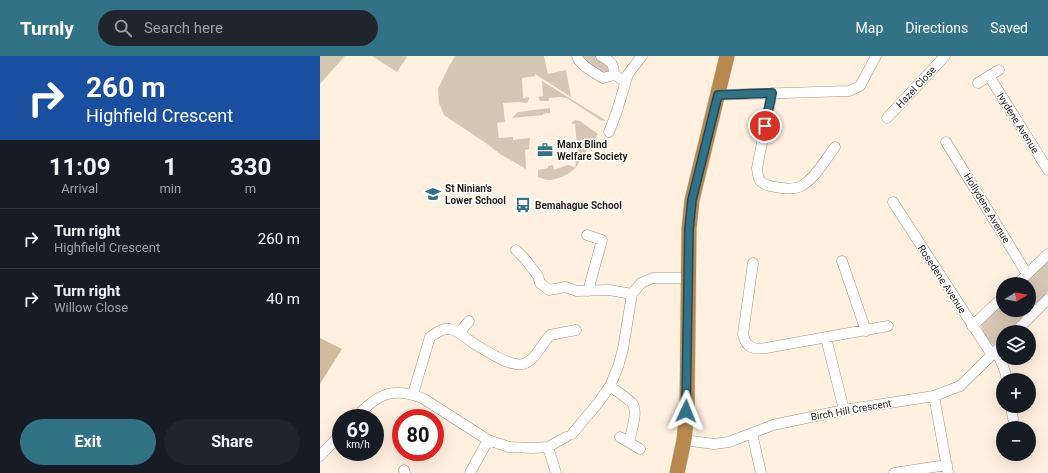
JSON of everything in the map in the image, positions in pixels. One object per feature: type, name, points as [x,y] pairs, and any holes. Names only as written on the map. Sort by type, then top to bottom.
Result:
[{"type":"highway","points":[[677,473],[684,440],[686,411],[689,229],[692,200],[718,95],[725,56]]},
{"type":"street","points":[[577,56],[581,64],[603,78],[614,75],[625,81]]},
{"type":"street","points":[[601,56],[612,63],[614,75]]},
{"type":"street","points":[[609,132],[628,74],[642,56]]},
{"type":"street","points":[[718,95],[849,91],[860,86],[876,56]]},
{"type":"street","name":"Hazel Close","points":[[887,118],[945,56]]},
{"type":"street","points":[[978,83],[999,70]]},
{"type":"street","name":"Ivydene Avenue","points":[[989,76],[1048,170]]},
{"type":"street","points":[[772,93],[757,168],[758,177],[763,184],[789,188],[796,188],[803,185],[814,176],[835,147]]},
{"type":"street","name":"Hollydene Avenue","points":[[946,142],[1027,274]]},
{"type":"street","name":"Rosedene Avenue","points":[[893,202],[972,326],[994,354],[999,356],[1003,363],[1005,373]]},
{"type":"street","points":[[587,235],[602,240],[588,291]]},
{"type":"street","points":[[516,250],[538,276],[540,283],[549,290],[565,287],[577,291],[609,290],[632,294]]},
{"type":"street","points":[[1024,277],[1048,254]]},
{"type":"street","points":[[842,261],[866,330]]},
{"type":"street","points":[[753,263],[743,334],[744,340],[748,346],[756,349],[888,326]]},
{"type":"street","points":[[364,409],[381,396],[394,392],[413,394],[424,399],[488,440],[509,447],[548,447],[569,436],[598,403],[610,386],[618,367],[623,349],[632,294],[641,283],[653,278],[688,278]]},
{"type":"street","points":[[1022,325],[1048,299]]},
{"type":"street","points":[[972,326],[996,304]]},
{"type":"street","points":[[460,332],[469,321]]},
{"type":"street","points":[[413,394],[430,337],[440,330],[449,329],[460,332],[473,343],[504,361],[514,364],[525,364],[532,359],[550,335],[576,330]]},
{"type":"street","points":[[826,338],[844,410]]},
{"type":"street","name":"Birch Hill Crescent","points":[[684,440],[714,444],[729,442],[773,425],[844,410],[934,396],[960,386],[994,354]]},
{"type":"street","points":[[610,386],[632,403],[634,410],[634,423],[629,442]]},
{"type":"street","points":[[894,473],[948,469],[936,400],[934,396]]},
{"type":"street","points":[[1012,413],[1013,419]]},
{"type":"street","points":[[752,433],[761,473]]},
{"type":"street","points":[[620,437],[640,449]]},
{"type":"street","points":[[470,473],[488,440]]},
{"type":"street","points":[[320,456],[332,443]]},
{"type":"street","points":[[548,447],[556,473]]},
{"type":"shaded area","points":[[320,56],[345,56],[320,84]]},
{"type":"shaded area","points":[[372,56],[405,56],[407,57],[397,72]]},
{"type":"shaded area","points":[[455,56],[544,56],[548,74],[566,70],[571,97],[535,74],[535,76],[522,78],[523,98],[529,97],[527,103],[503,103],[505,122],[497,123],[499,138],[513,137],[513,140],[530,138],[529,149],[525,150],[526,169],[500,154],[444,115],[439,103],[438,89]]},
{"type":"shaded area","points":[[580,56],[596,56],[610,67],[609,72],[604,74],[581,60]]},
{"type":"shaded area","points":[[542,81],[605,120],[600,120],[567,98],[549,98],[549,101],[540,101],[538,97],[543,96]]},
{"type":"shaded area","points":[[550,108],[550,113],[543,115],[512,118],[518,112]]},
{"type":"shaded area","points":[[575,120],[580,121],[598,134],[577,166],[571,172],[552,180],[538,177],[538,170],[548,168],[548,166],[553,165],[554,170],[568,165],[575,167],[576,163],[572,157],[578,156],[575,124],[572,124],[572,122]]},
{"type":"shaded area","points":[[1048,260],[1048,292],[1036,304],[1036,277],[1030,277]]},
{"type":"shaded area","points":[[996,311],[996,317],[1022,317],[1014,325],[996,325],[996,342],[993,345],[985,337],[981,325]]},
{"type":"shaded area","points":[[320,338],[342,349],[320,384]]},
{"type":"place","name":"Manx Blind Welfare Society","points":[[545,150]]},
{"type":"place","name":"St Ninian's Lower School","points":[[433,194]]},
{"type":"place","name":"Bemahague School","points":[[523,205]]},
{"type":"route","points":[[686,411],[689,229],[692,200],[718,95],[772,93],[765,126]]}]
